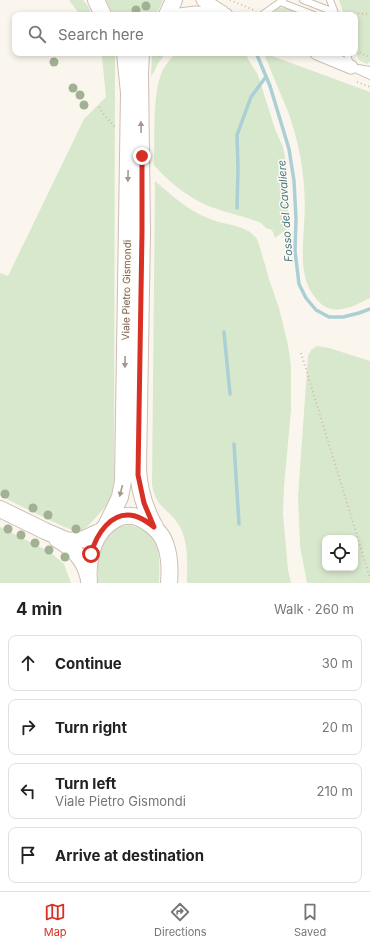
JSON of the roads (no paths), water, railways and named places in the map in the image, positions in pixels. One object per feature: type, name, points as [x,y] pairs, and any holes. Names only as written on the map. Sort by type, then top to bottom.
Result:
[{"type":"street","points":[[168,12],[174,0]]},
{"type":"street","points":[[203,0],[221,12]]},
{"type":"street","name":"Viale Pietro Gismondi","points":[[89,581],[88,569],[95,542],[119,501],[123,481],[129,93],[125,56]]},
{"type":"street","name":"Viale Pietro Gismondi","points":[[146,56],[140,74],[142,240],[138,469],[144,503],[154,527],[162,537],[168,554],[169,583]]},
{"type":"street","points":[[324,56],[351,67]]},
{"type":"street","points":[[0,509],[68,541],[84,539],[121,517],[131,516],[143,520],[154,527]]},
{"type":"street","points":[[45,531],[62,542],[80,557],[86,567],[89,581]]},
{"type":"lane","points":[[303,0],[330,12]]},
{"type":"lane","points":[[330,0],[334,12]]},
{"type":"lane","points":[[266,12],[281,1],[307,12]]},
{"type":"lane","points":[[348,56],[351,67],[370,76]]},
{"type":"lane","points":[[351,67],[370,70]]},
{"type":"waterway","name":"Fosso del Cavaliere","points":[[257,56],[270,86],[289,149],[294,181],[296,219],[295,251],[299,284],[306,298],[316,310],[329,317],[343,317],[370,309]]},
{"type":"waterway","points":[[237,208],[237,135],[251,97],[265,78]]},
{"type":"waterway","points":[[224,332],[230,394]]},
{"type":"waterway","points":[[234,444],[239,524]]}]
